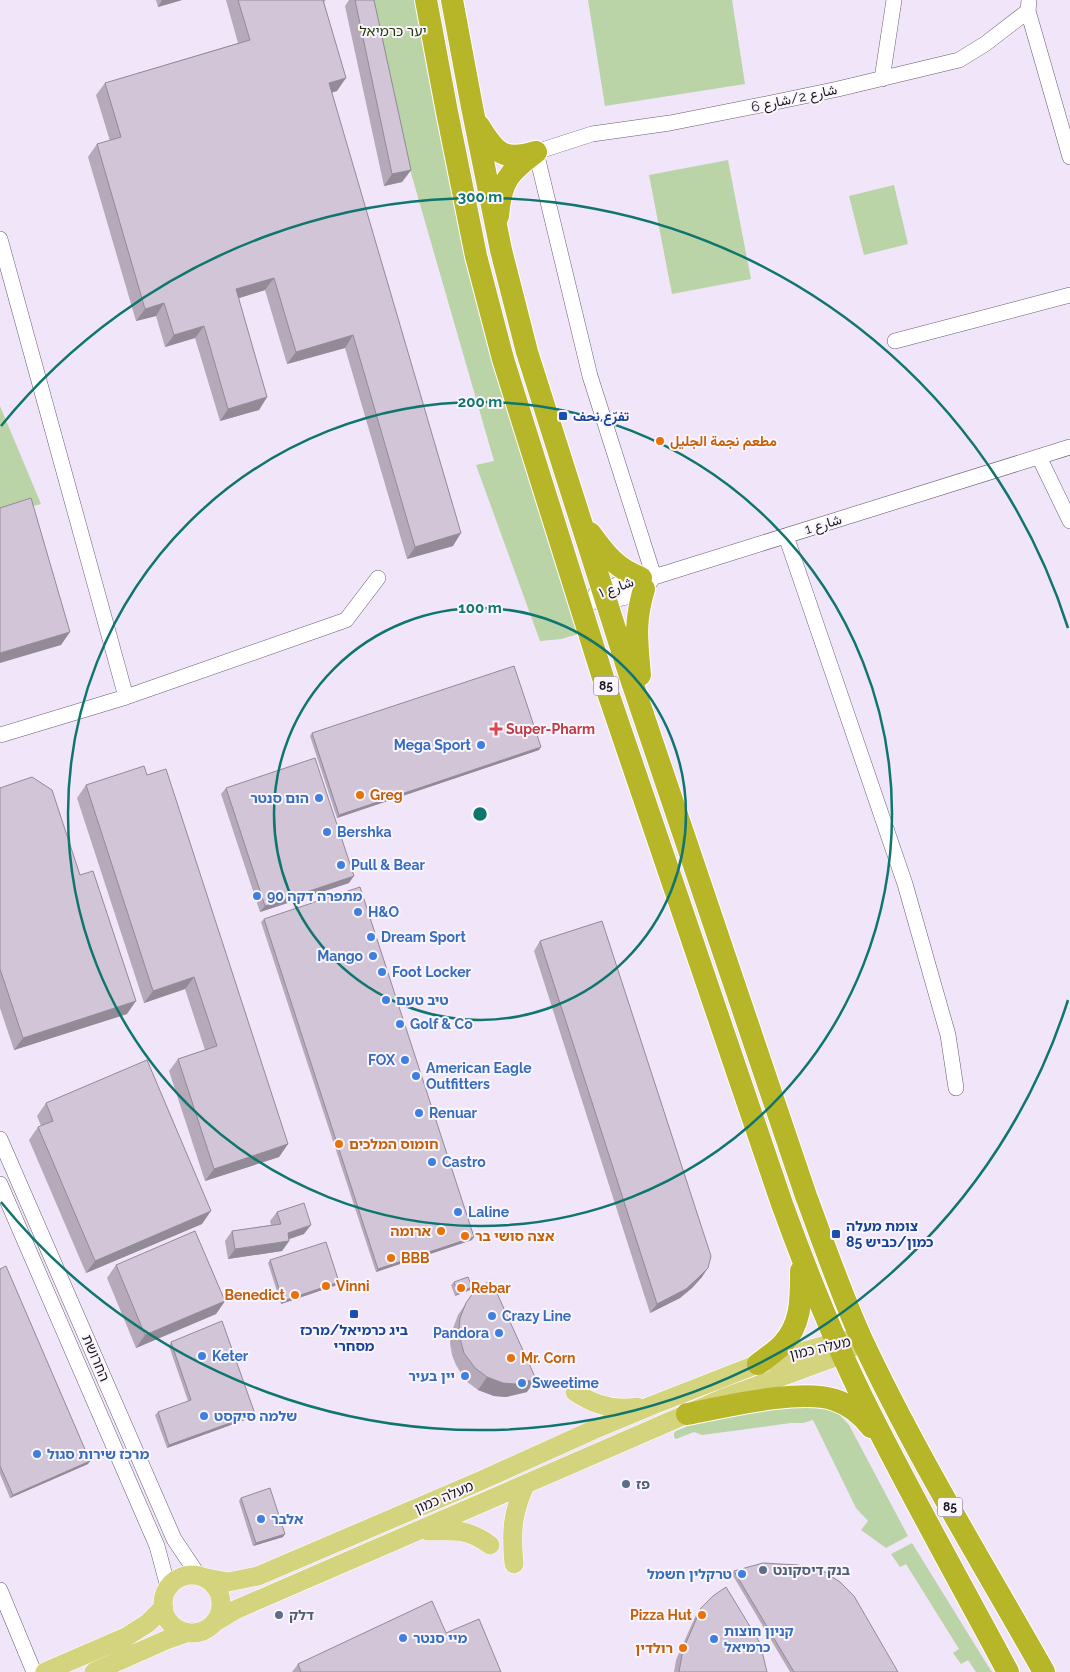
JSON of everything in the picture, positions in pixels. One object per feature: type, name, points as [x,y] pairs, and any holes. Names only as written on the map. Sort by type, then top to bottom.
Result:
[{"type":"highway","name":"85","points":[[426,0],[452,139],[487,304],[503,359],[579,602],[801,1255],[840,1348],[867,1406],[1008,1672]]},
{"type":"highway","name":"85","points":[[452,0],[497,230],[512,298],[527,352],[644,718],[806,1196],[862,1339],[935,1483],[1044,1672]]},
{"type":"highway","points":[[475,120],[492,146],[499,152],[511,156],[521,156],[536,152]]},
{"type":"highway","points":[[497,230],[499,199],[505,181],[515,167],[536,152]]},
{"type":"highway","points":[[580,519],[606,555],[617,566],[646,581],[636,621],[636,642],[644,718]]},
{"type":"highway","points":[[758,1364],[781,1346],[796,1324],[802,1301],[801,1255]]},
{"type":"highway","points":[[686,1414],[792,1397],[820,1397],[848,1406],[864,1418],[894,1458]]},
{"type":"main road","name":"מעלה כמון","points":[[216,1622],[235,1610],[862,1339]]},
{"type":"main road","name":"מעלה כמון","points":[[202,1576],[228,1582],[258,1576],[480,1482],[593,1430],[653,1405],[758,1364],[840,1348]]},
{"type":"main road","points":[[575,1392],[588,1401],[613,1408],[630,1409],[653,1405]]},
{"type":"main road","points":[[514,1564],[512,1524],[514,1510],[525,1485]]},
{"type":"main road","points":[[416,1532],[463,1531],[478,1537],[490,1546]]},
{"type":"main road","points":[[94,1672],[166,1640],[186,1633],[198,1633],[208,1629],[216,1622],[222,1603],[220,1594],[215,1585],[202,1576],[187,1574],[175,1580],[168,1587],[164,1596],[164,1613],[169,1622],[177,1629],[186,1633]]},
{"type":"main road","points":[[44,1672],[126,1637],[148,1623],[164,1607]]},
{"type":"street","points":[[882,78],[894,0]]},
{"type":"street","points":[[1029,5],[1070,157]]},
{"type":"street","name":"شارع 2/شارع 6","points":[[536,152],[592,134],[670,123],[829,91],[959,60],[985,44],[1029,5]]},
{"type":"street","points":[[536,152],[590,376],[646,581]]},
{"type":"street","points":[[0,239],[126,697]]},
{"type":"street","points":[[895,341],[1070,295]]},
{"type":"street","name":"شارع 1","points":[[579,602],[604,596],[627,596],[646,581],[1070,447]]},
{"type":"street","points":[[1039,457],[1070,521]]},
{"type":"street","points":[[786,536],[905,884],[948,1035],[956,1088]]},
{"type":"street","points":[[0,735],[126,697],[346,620],[378,578]]},
{"type":"street","name":"החרושת","points":[[0,1139],[174,1539],[202,1576]]},
{"type":"street","name":"החרושת","points":[[0,1184],[157,1546],[168,1587]]},
{"type":"street","points":[[0,1590],[34,1672]]},
{"type":"green space","name":"יער כרמיאל","points":[[353,0],[415,0],[582,633],[561,639],[540,641],[476,465],[494,461],[411,173]]},
{"type":"green space","points":[[588,0],[732,0],[745,84],[605,106]]},
{"type":"green space","points":[[728,160],[751,279],[672,294],[649,175]]},
{"type":"green space","points":[[894,185],[908,244],[864,255],[849,196]]},
{"type":"green space","points":[[0,406],[41,504],[0,515]]},
{"type":"green space","points":[[807,1406],[836,1411],[849,1425],[908,1536],[886,1548],[861,1530],[868,1521],[856,1508],[813,1420],[803,1423],[702,1435],[694,1432],[676,1439],[674,1437],[676,1431],[724,1416]]},
{"type":"green space","points":[[912,1543],[992,1672],[976,1672],[968,1660],[961,1664],[953,1653],[959,1649],[906,1564],[900,1567],[891,1554]]},
{"type":"building","points":[[238,0],[323,0],[346,78],[329,83],[461,533],[415,547],[353,335],[296,352],[274,278],[236,289],[267,397],[228,409],[204,326],[174,335],[164,303],[145,309],[97,144],[121,137],[105,83],[250,40]]},
{"type":"building","points":[[355,0],[374,0],[411,170],[392,174]]},
{"type":"building","points":[[31,498],[70,632],[0,653],[0,508]]},
{"type":"building","points":[[514,666],[541,747],[339,815],[312,733]]},
{"type":"building","points":[[315,758],[354,876],[265,906],[226,788]]},
{"type":"building","points":[[144,766],[147,775],[166,769],[288,1144],[214,1169],[178,1059],[217,1046],[194,977],[153,991],[86,785]]},
{"type":"building","points":[[32,777],[52,790],[80,875],[93,871],[136,1001],[23,1038],[0,969],[0,788]]},
{"type":"building","points":[[360,887],[474,1237],[378,1269],[264,919]]},
{"type":"building","points":[[602,921],[711,1256],[708,1268],[686,1289],[657,1304],[540,941]]},
{"type":"building","points":[[147,1060],[211,1211],[95,1261],[38,1127],[53,1121],[46,1103]]},
{"type":"building","points":[[304,1203],[311,1225],[288,1233],[289,1241],[235,1249],[232,1231],[281,1224],[277,1212]]},
{"type":"building","points":[[195,1231],[225,1301],[145,1335],[116,1265]]},
{"type":"building","points":[[326,1242],[339,1282],[283,1301],[270,1260]]},
{"type":"building","points":[[6,1266],[90,1461],[13,1495],[0,1466],[0,1269]]},
{"type":"building","name":"Rebar","points":[[468,1277],[472,1287],[458,1293],[454,1282]]},
{"type":"building","points":[[491,1280],[536,1379],[515,1384],[503,1383],[487,1377],[475,1368],[464,1353],[459,1330],[460,1318],[466,1303],[475,1290]]},
{"type":"building","points":[[222,1321],[255,1414],[169,1445],[158,1412],[191,1400],[171,1342]]},
{"type":"building","name":"אלבר","points":[[270,1488],[285,1534],[256,1543],[241,1498]]},
{"type":"building","points":[[763,1563],[798,1565],[825,1572],[840,1582],[854,1596],[898,1672],[794,1672],[734,1571]]},
{"type":"building","name":"קניון חוצות כרמיאל","points":[[726,1587],[760,1643],[767,1672],[679,1672],[683,1650],[701,1608]]},
{"type":"building","name":"מיי סנטר","points":[[432,1601],[446,1633],[479,1619],[501,1672],[301,1672],[298,1664]]},
{"type":"place","name":"تفرّع نحف","points":[[563,416]]},
{"type":"place","name":"مطعم نجمة الجليل","points":[[660,441]]},
{"type":"place","name":"Super-Pharm","points":[[496,729]]},
{"type":"place","name":"Mega Sport","points":[[481,745]]},
{"type":"place","name":"Greg","points":[[360,795]]},
{"type":"place","name":"הום סנטר","points":[[319,798]]},
{"type":"place","name":"Bershka","points":[[327,832]]},
{"type":"place","name":"Pull & Bear","points":[[341,865]]},
{"type":"place","name":"מתפרה דקה 90","points":[[257,896]]},
{"type":"place","name":"H&O","points":[[358,912]]},
{"type":"place","name":"Dream Sport","points":[[371,937]]},
{"type":"place","name":"Mango","points":[[373,956]]},
{"type":"place","name":"Foot Locker","points":[[382,972]]},
{"type":"place","name":"טיב טעם","points":[[386,1000]]},
{"type":"place","name":"Golf & Co","points":[[400,1024]]},
{"type":"place","name":"FOX","points":[[405,1060]]},
{"type":"place","name":"American Eagle Outfitters","points":[[416,1076]]},
{"type":"place","name":"Renuar","points":[[419,1113]]},
{"type":"place","name":"חומוס המלכים","points":[[339,1144]]},
{"type":"place","name":"Castro","points":[[432,1162]]},
{"type":"place","name":"Laline","points":[[458,1212]]},
{"type":"place","name":"ארומה","points":[[441,1231]]},
{"type":"place","name":"צומת מעלה כמון/כביש 85","points":[[836,1234]]},
{"type":"place","name":"אצה סושי בר","points":[[465,1236]]},
{"type":"place","name":"BBB","points":[[391,1258]]},
{"type":"place","name":"Vinni","points":[[326,1286]]},
{"type":"place","name":"Rebar","points":[[461,1288]]},
{"type":"place","name":"Benedict","points":[[295,1295]]},
{"type":"place","name":"ביג כרמיאל/מרכז מסחרי","points":[[354,1314]]},
{"type":"place","name":"Crazy Line","points":[[492,1316]]},
{"type":"place","name":"Pandora","points":[[499,1333]]},
{"type":"place","name":"Keter","points":[[202,1356]]},
{"type":"place","name":"Mr. Corn","points":[[511,1358]]},
{"type":"place","name":"יין בעיר","points":[[465,1376]]},
{"type":"place","name":"Sweetime","points":[[522,1383]]},
{"type":"place","name":"שלמה סיקסט","points":[[204,1416]]},
{"type":"place","name":"מרכז שירות סגול","points":[[37,1454]]},
{"type":"place","name":"פז","points":[[626,1484]]},
{"type":"place","name":"אלבר","points":[[261,1519]]},
{"type":"place","name":"בנק דיסקונט","points":[[763,1570]]},
{"type":"place","name":"טרקלין חשמל","points":[[742,1574]]},
{"type":"place","name":"דלק","points":[[279,1615]]},
{"type":"place","name":"Pizza Hut","points":[[702,1615]]},
{"type":"place","name":"מיי סנטר","points":[[403,1638]]},
{"type":"place","name":"קניון חוצות כרמיאל","points":[[714,1639]]},
{"type":"place","name":"רולדין","points":[[683,1648]]}]
